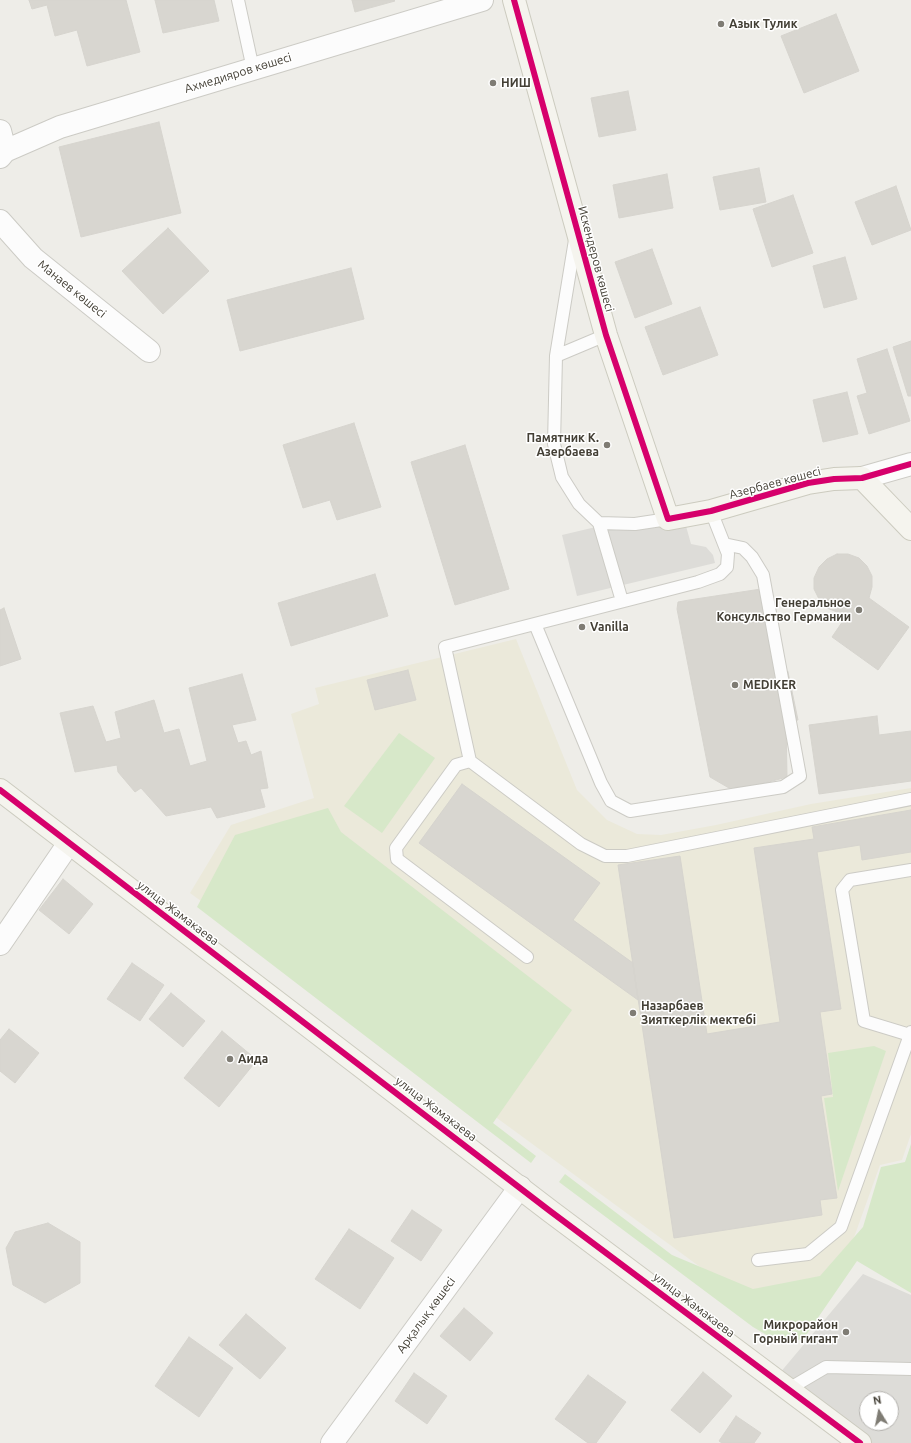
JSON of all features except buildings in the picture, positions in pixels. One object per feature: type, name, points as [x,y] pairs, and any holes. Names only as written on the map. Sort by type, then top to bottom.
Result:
[{"type":"street","name":"Ахмедияров көшесі","points":[[2,146],[60,126],[482,0]]},
{"type":"street","name":"Искендеров көшесі","points":[[514,0],[606,335],[668,519]]},
{"type":"street","name":"Манаев көшесі","points":[[0,221],[33,258],[149,351]]},
{"type":"street","name":"Азербаев көшесі","points":[[668,519],[711,511],[808,483],[834,479],[862,478],[911,464]]},
{"type":"street","points":[[862,478],[911,529]]},
{"type":"street","name":"улица Жамакаева","points":[[0,790],[520,1188],[787,1390],[860,1443]]},
{"type":"street","points":[[0,944],[69,843]]},
{"type":"street","name":"Арқалық көшесі","points":[[332,1443],[520,1188]]},
{"type":"lane","points":[[238,0],[253,69]]},
{"type":"lane","points":[[577,229],[556,356],[554,444],[562,477],[579,504],[599,522],[622,601]]},
{"type":"lane","points":[[556,356],[606,335]]},
{"type":"lane","points":[[711,511],[728,554],[727,568],[720,574],[445,647],[470,761],[581,844],[605,856],[627,856],[911,799]]},
{"type":"lane","points":[[599,522],[635,524],[668,519]]},
{"type":"lane","points":[[535,624],[611,801],[630,811],[783,787],[800,776],[763,575],[752,557],[743,548],[724,544]]},
{"type":"lane","points":[[470,761],[456,765],[396,848],[397,859],[527,957]]},
{"type":"lane","points":[[758,1260],[808,1254],[841,1227],[910,1034],[864,1021],[842,890],[850,880],[911,870]]},
{"type":"lane","points":[[787,1390],[826,1367],[911,1369]]},
{"type":"shaded area","points":[[634,518],[652,526],[684,519],[691,544],[706,547],[713,555],[715,563],[577,596],[562,535]]},
{"type":"shaded area","name":"Назарбаев Зияткерлік мектебі","points":[[516,639],[577,790],[607,820],[637,834],[661,835],[716,825],[811,804],[911,788],[911,1134],[902,1160],[880,1165],[852,1243],[782,1327],[190,893],[231,825],[314,798],[291,714],[319,704],[315,688]]},
{"type":"shaded area","points":[[863,1274],[911,1295],[911,1443],[860,1443],[774,1380]]},
{"type":"green space","points":[[399,733],[435,758],[382,833],[344,806]]},
{"type":"green space","points":[[328,808],[341,832],[572,1010],[493,1123],[536,1156],[531,1163],[197,907],[235,835]]},
{"type":"green space","points":[[874,1046],[886,1051],[838,1191],[824,1098],[833,1097],[828,1053]]},
{"type":"green space","points":[[911,1144],[911,1293],[857,1261],[804,1338],[793,1342],[777,1341],[753,1327],[559,1182],[565,1174],[672,1255],[753,1289],[820,1276],[863,1227],[881,1167],[905,1162]]},
{"type":"cycle path","points":[[514,0],[606,335],[668,519],[711,511],[808,483],[834,479],[862,478],[911,464]]},
{"type":"cycle path","points":[[0,790],[550,1211],[860,1443]]},
{"type":"place","name":"Азык Тулик","points":[[721,24]]},
{"type":"place","name":"НИШ","points":[[493,83]]},
{"type":"place","name":"Памятник К. Азербаева","points":[[607,445]]},
{"type":"place","name":"Генеральное Консульство Германии","points":[[859,610]]},
{"type":"place","name":"Vanilla","points":[[582,627]]},
{"type":"place","name":"MEDIKER","points":[[735,685]]},
{"type":"place","name":"Назарбаев Зияткерлік мектебі","points":[[633,1013]]},
{"type":"place","name":"Аида","points":[[230,1059]]},
{"type":"place","name":"Микрорайон Горный гигант","points":[[846,1332]]}]
